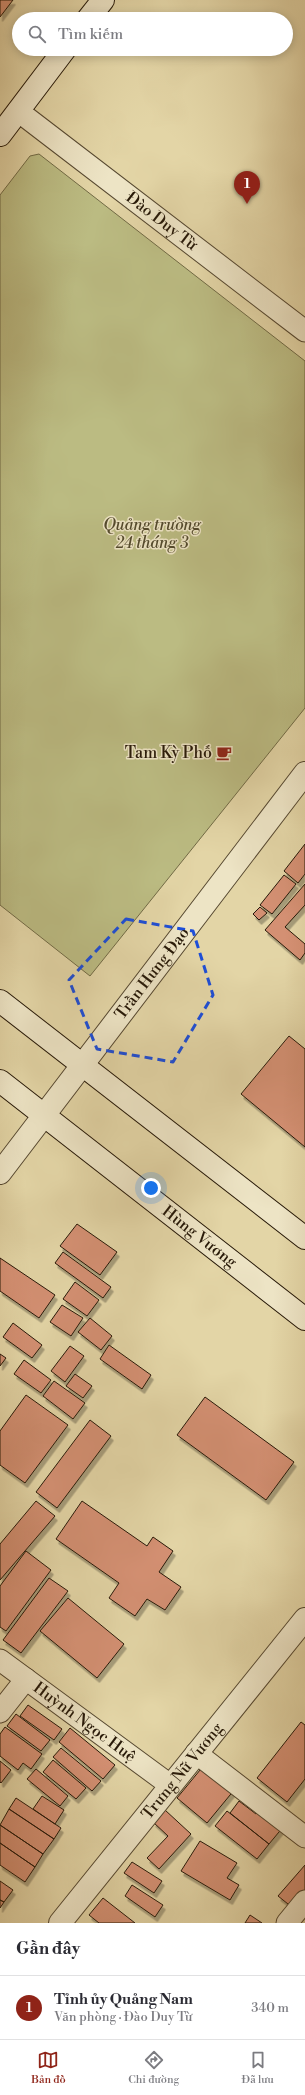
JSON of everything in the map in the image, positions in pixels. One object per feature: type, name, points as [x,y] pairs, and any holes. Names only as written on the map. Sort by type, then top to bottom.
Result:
[{"type":"main road","points":[[94,12],[103,0]]},
{"type":"main road","points":[[0,134],[61,56]]},
{"type":"main road","name":"Trần Hưng Đạo","points":[[0,1173],[81,1064],[305,773]]},
{"type":"main road","points":[[0,1001],[305,1238]]},
{"type":"main road","name":"Hùng Vương","points":[[0,1081],[305,1319]]},
{"type":"main road","name":"Trưng Nữ Vương","points":[[60,1923],[305,1619]]},
{"type":"street","name":"Đào Duy Từ","points":[[18,111],[305,330]]},
{"type":"street","name":"Huỳnh Ngọc Huệ","points":[[0,1660],[170,1785]]},
{"type":"street","points":[[0,1712],[26,1679]]},
{"type":"street","points":[[196,1753],[305,1837]]},
{"type":"street","points":[[287,1923],[305,1901]]},
{"type":"highlighted area","points":[[126,919],[193,931],[213,995],[173,1062],[97,1049],[69,980]]},
{"type":"green space","name":"Quảng trường 24 tháng 3","points":[[39,154],[305,361],[305,708],[90,976],[0,905],[0,195],[30,156]]},
{"type":"building","points":[[0,0],[13,0],[0,17]]},
{"type":"building","points":[[305,844],[305,874],[298,883],[284,871]]},
{"type":"building","points":[[284,875],[296,884],[272,914],[260,905]]},
{"type":"building","points":[[305,884],[305,905],[285,927],[305,944],[305,953],[300,960],[265,930]]},
{"type":"building","points":[[260,907],[267,913],[259,920],[253,914]]},
{"type":"building","points":[[289,1036],[305,1049],[305,1147],[241,1094]]},
{"type":"building","points":[[77,1224],[117,1252],[100,1275],[60,1246]]},
{"type":"building","points":[[63,1252],[111,1287],[103,1298],[55,1263]]},
{"type":"building","points":[[0,1258],[55,1295],[39,1318],[0,1291]]},
{"type":"building","points":[[75,1282],[99,1300],[87,1316],[63,1299]]},
{"type":"building","points":[[62,1305],[83,1318],[71,1336],[50,1322]]},
{"type":"building","points":[[90,1318],[112,1336],[101,1350],[78,1332]]},
{"type":"building","points":[[13,1323],[42,1345],[32,1358],[3,1337]]},
{"type":"building","points":[[109,1345],[151,1375],[142,1389],[100,1359]]},
{"type":"building","points":[[70,1346],[84,1356],[65,1382],[51,1371]]},
{"type":"building","points":[[0,1354],[6,1358],[0,1366]]},
{"type":"building","points":[[24,1360],[51,1380],[41,1393],[14,1374]]},
{"type":"building","points":[[75,1374],[92,1386],[83,1398],[66,1386]]},
{"type":"building","points":[[54,1381],[85,1403],[73,1419],[43,1396]]},
{"type":"building","points":[[26,1395],[68,1425],[25,1483],[0,1465],[0,1431]]},
{"type":"building","points":[[205,1397],[294,1462],[266,1500],[177,1435]]},
{"type":"building","points":[[90,1420],[111,1436],[57,1508],[36,1492]]},
{"type":"building","points":[[36,1501],[55,1516],[0,1580],[0,1544]]},
{"type":"building","points":[[82,1501],[147,1546],[153,1537],[173,1551],[159,1572],[181,1587],[165,1610],[147,1599],[135,1616],[109,1598],[119,1583],[56,1539]]},
{"type":"building","points":[[26,1551],[51,1570],[6,1631],[0,1627],[0,1586]]},
{"type":"building","points":[[49,1578],[68,1591],[21,1653],[3,1640]]},
{"type":"building","points":[[68,1598],[124,1644],[97,1678],[40,1631]]},
{"type":"building","points":[[28,1705],[62,1729],[54,1740],[20,1716]]},
{"type":"building","points":[[16,1714],[50,1740],[41,1751],[7,1726]]},
{"type":"building","points":[[301,1722],[305,1725],[305,1779],[287,1802],[257,1778]]},
{"type":"building","points":[[5,1727],[42,1754],[31,1769],[23,1763],[18,1770],[0,1756],[0,1734]]},
{"type":"building","points":[[70,1728],[115,1765],[103,1779],[59,1742]]},
{"type":"building","points":[[61,1748],[101,1781],[92,1791],[53,1757]]},
{"type":"building","points":[[53,1760],[86,1788],[76,1799],[43,1772]]},
{"type":"building","points":[[0,1761],[11,1770],[1,1783],[0,1782]]},
{"type":"building","points":[[205,1764],[235,1789],[207,1823],[177,1798]]},
{"type":"building","points":[[36,1769],[68,1796],[60,1806],[27,1779]]},
{"type":"building","points":[[42,1796],[64,1810],[55,1824],[33,1809]]},
{"type":"building","points":[[16,1798],[61,1828],[54,1839],[9,1809]]},
{"type":"building","points":[[239,1801],[256,1814],[261,1808],[284,1826],[269,1844],[230,1813]]},
{"type":"building","points":[[9,1809],[54,1839],[43,1854],[0,1825]]},
{"type":"building","points":[[165,1810],[191,1834],[159,1869],[147,1858],[168,1836],[153,1822]]},
{"type":"building","points":[[227,1811],[269,1844],[257,1859],[215,1826]]},
{"type":"building","points":[[0,1825],[43,1854],[35,1867],[0,1843]]},
{"type":"building","points":[[200,1841],[237,1863],[227,1878],[239,1885],[230,1900],[181,1871]]},
{"type":"building","points":[[0,1843],[35,1867],[25,1882],[0,1865]]},
{"type":"building","points":[[132,1862],[162,1881],[154,1893],[124,1873]]},
{"type":"building","points":[[305,1865],[305,1894],[293,1908],[278,1896]]},
{"type":"building","points":[[0,1881],[13,1890],[4,1902],[0,1900]]},
{"type":"building","points":[[132,1885],[163,1905],[155,1917],[125,1896]]},
{"type":"building","points":[[103,1898],[135,1923],[99,1923],[89,1915]]},
{"type":"building","points":[[0,1900],[4,1902],[0,1908]]},
{"type":"building","points":[[250,1915],[262,1923],[245,1923]]},
{"type":"place","name":"Tỉnh ủy Quảng Nam","points":[[247,204]]},
{"type":"place","name":"Tam Kỳ Phố","points":[[224,753]]}]
